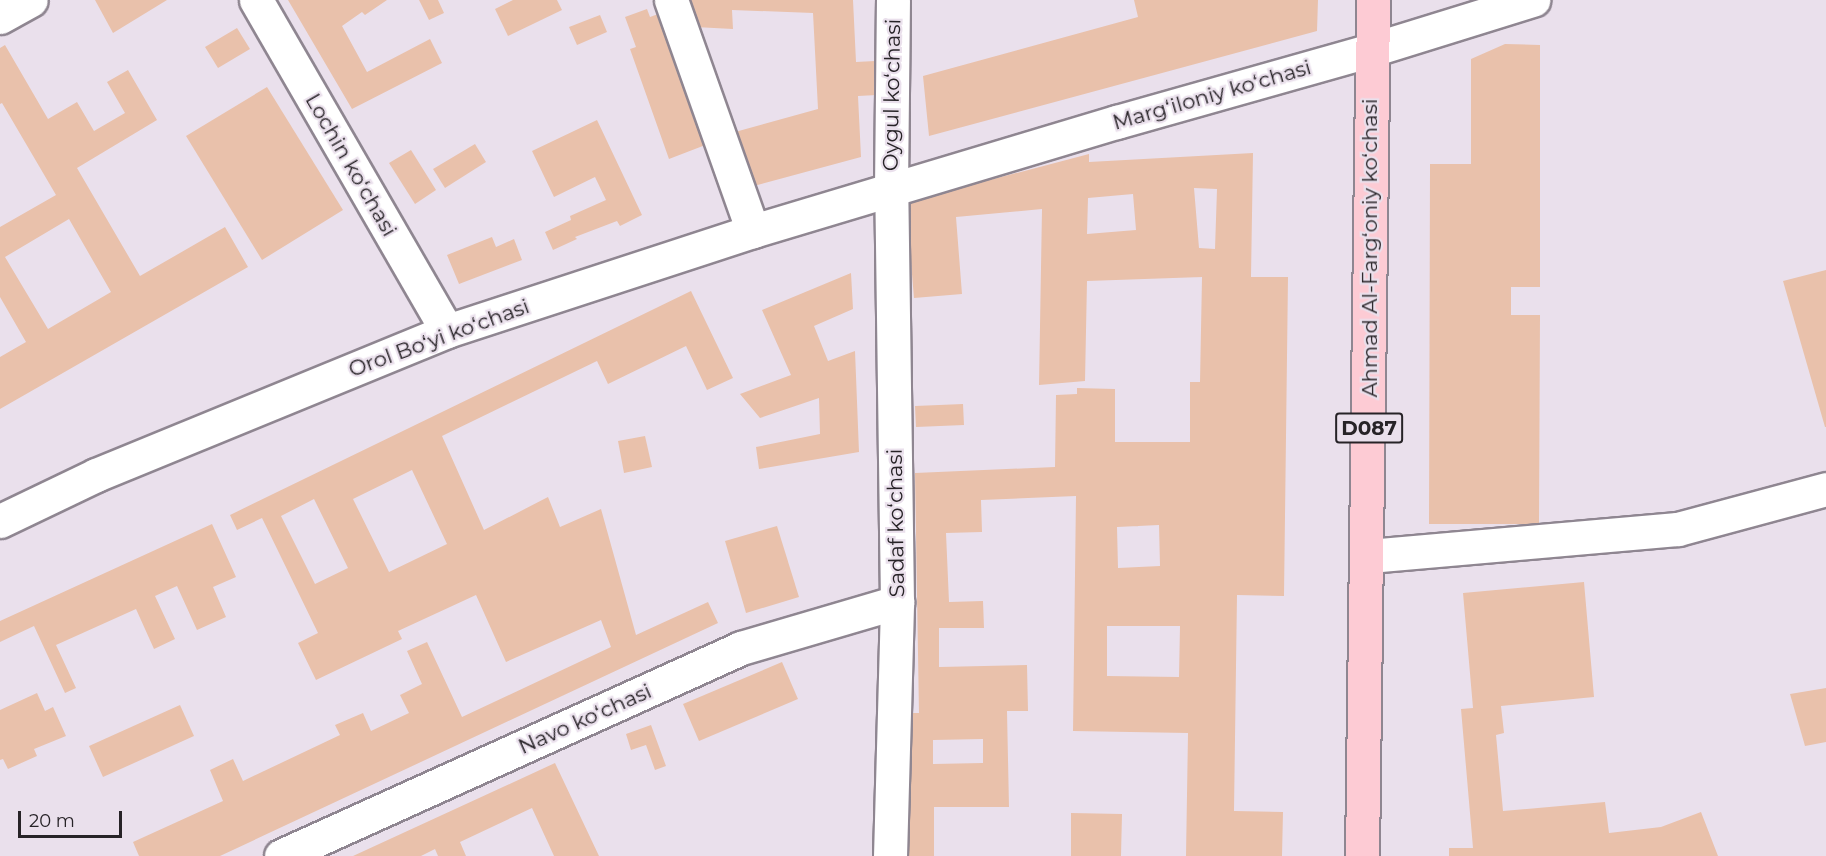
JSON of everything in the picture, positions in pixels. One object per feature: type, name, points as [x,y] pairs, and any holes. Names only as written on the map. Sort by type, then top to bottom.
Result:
[{"type":"main road","name":"Ahmad Al-Fargʻoniy koʻchasi","points":[[1362,856],[1368,556],[1373,0]]},
{"type":"street","points":[[0,17],[31,0]]},
{"type":"street","name":"Lochin koʻchasi","points":[[256,0],[447,331]]},
{"type":"street","points":[[671,0],[753,231]]},
{"type":"street","name":"Oygul koʻchasi","points":[[891,189],[893,0]]},
{"type":"street","name":"Margʻiloniy koʻchasi","points":[[891,189],[1371,50],[1533,0]]},
{"type":"street","name":"Orol Boʻyi koʻchasi","points":[[0,521],[96,476],[447,331],[753,231],[891,189]]},
{"type":"street","name":"Sadaf koʻchasi","points":[[890,856],[897,602],[891,189]]},
{"type":"street","points":[[1368,556],[1678,529],[1826,489]]},
{"type":"street","name":"Navo koʻchasi","points":[[281,856],[741,648],[897,602]]},
{"type":"building","points":[[95,0],[167,0],[113,33]]},
{"type":"building","points":[[288,0],[387,0],[365,15],[362,12],[342,26],[367,72],[430,39],[442,63],[352,109]]},
{"type":"building","points":[[419,0],[438,0],[444,13],[429,20]]},
{"type":"building","points":[[513,0],[557,0],[562,10],[508,36],[495,9]]},
{"type":"building","points":[[688,0],[853,0],[856,62],[875,61],[877,95],[858,96],[861,157],[750,187],[735,132],[818,109],[813,13],[732,10],[733,29],[695,27]]},
{"type":"building","points":[[1134,0],[1318,0],[1317,31],[929,136],[923,76],[1138,17]]},
{"type":"building","points":[[647,9],[650,17],[661,13],[708,144],[669,159],[630,49],[636,47],[625,17]]},
{"type":"building","points":[[600,15],[607,32],[577,45],[569,27]]},
{"type":"building","points":[[237,28],[250,49],[218,68],[205,47]]},
{"type":"building","points":[[1505,44],[1540,45],[1540,287],[1511,287],[1511,315],[1540,315],[1539,524],[1429,524],[1430,164],[1471,164],[1471,59]]},
{"type":"building","points":[[5,45],[48,119],[77,102],[94,131],[125,113],[107,82],[128,70],[157,120],[77,168],[140,276],[225,227],[248,267],[0,409],[0,357],[26,342],[0,297],[0,227],[56,195],[2,103],[0,104],[0,48]],"holes":[[[69,219],[111,292],[48,329],[5,257]]]},
{"type":"building","points":[[267,87],[343,210],[262,260],[186,136]]},
{"type":"building","points":[[597,120],[642,215],[620,226],[617,221],[575,237],[577,239],[553,250],[545,232],[571,220],[570,216],[606,200],[595,177],[554,197],[532,151]]},
{"type":"building","points":[[475,144],[486,162],[445,188],[433,169]]},
{"type":"building","points":[[411,150],[436,190],[415,204],[389,163]]},
{"type":"building","points":[[1253,153],[1251,277],[1288,277],[1284,596],[1237,595],[1234,811],[1283,812],[1282,856],[1186,856],[1188,733],[1073,731],[1076,496],[981,500],[982,532],[946,533],[949,602],[983,601],[984,628],[939,628],[939,667],[1027,665],[1028,711],[1007,711],[1009,807],[934,807],[934,856],[909,856],[907,713],[919,713],[915,473],[1055,467],[1056,395],[1077,394],[1077,388],[1115,389],[1115,442],[1190,442],[1190,382],[1200,382],[1202,277],[1087,281],[1085,381],[1039,385],[1042,209],[956,217],[962,294],[914,298],[906,202],[1089,154],[1089,162]],"holes":[[[1194,188],[1217,189],[1215,249],[1199,248]],[[1133,194],[1136,230],[1087,234],[1088,198]],[[1159,525],[1160,566],[1118,568],[1117,527]],[[1107,626],[1180,626],[1179,677],[1107,676]],[[983,739],[983,763],[933,764],[933,740]]]},
{"type":"building","points":[[492,237],[496,247],[514,239],[522,260],[459,284],[447,255]]},
{"type":"building","points":[[1826,270],[1826,427],[1825,427],[1783,281]]},
{"type":"building","points":[[851,273],[853,309],[814,326],[828,361],[855,351],[859,452],[759,469],[756,447],[820,434],[819,398],[760,418],[740,394],[791,375],[762,310]]},
{"type":"building","points":[[691,291],[733,378],[707,390],[686,346],[608,384],[597,361],[442,436],[484,530],[548,497],[560,527],[601,509],[636,635],[708,602],[718,623],[220,856],[139,856],[133,842],[223,801],[210,770],[233,759],[243,781],[340,735],[335,725],[363,713],[371,731],[409,713],[400,695],[422,684],[407,651],[427,642],[462,717],[611,647],[601,620],[506,662],[476,595],[398,631],[402,639],[316,680],[298,643],[318,633],[262,518],[237,530],[230,515]],"holes":[[[412,470],[447,544],[389,572],[353,499]],[[314,499],[348,568],[315,584],[281,516]]]},
{"type":"building","points":[[963,404],[964,425],[916,427],[915,406]]},
{"type":"building","points":[[645,436],[652,467],[624,473],[618,441]]},
{"type":"building","points":[[212,524],[236,577],[213,587],[226,617],[197,630],[177,586],[155,596],[175,639],[154,649],[136,609],[56,645],[76,688],[65,693],[34,626],[0,642],[0,621]]},
{"type":"building","points":[[777,526],[799,597],[746,613],[725,541]]},
{"type":"building","points":[[1584,582],[1594,697],[1501,706],[1504,733],[1496,735],[1503,811],[1605,802],[1609,833],[1661,827],[1701,812],[1718,856],[1449,856],[1449,848],[1473,848],[1461,709],[1473,708],[1463,593]]},
{"type":"building","points":[[782,662],[798,699],[699,741],[683,704]]},
{"type":"building","points":[[1826,688],[1826,742],[1805,746],[1790,694]]},
{"type":"building","points":[[37,693],[45,711],[53,707],[66,736],[34,749],[37,756],[8,769],[3,759],[0,760],[0,710]]},
{"type":"building","points":[[180,705],[194,736],[103,777],[89,746]]},
{"type":"building","points":[[651,725],[666,766],[655,770],[646,745],[631,750],[626,734]]},
{"type":"building","points":[[555,763],[599,856],[554,856],[532,808],[460,842],[466,856],[438,856],[435,849],[421,856],[353,856]]},
{"type":"building","points":[[1071,813],[1122,814],[1121,856],[1071,856]]}]
